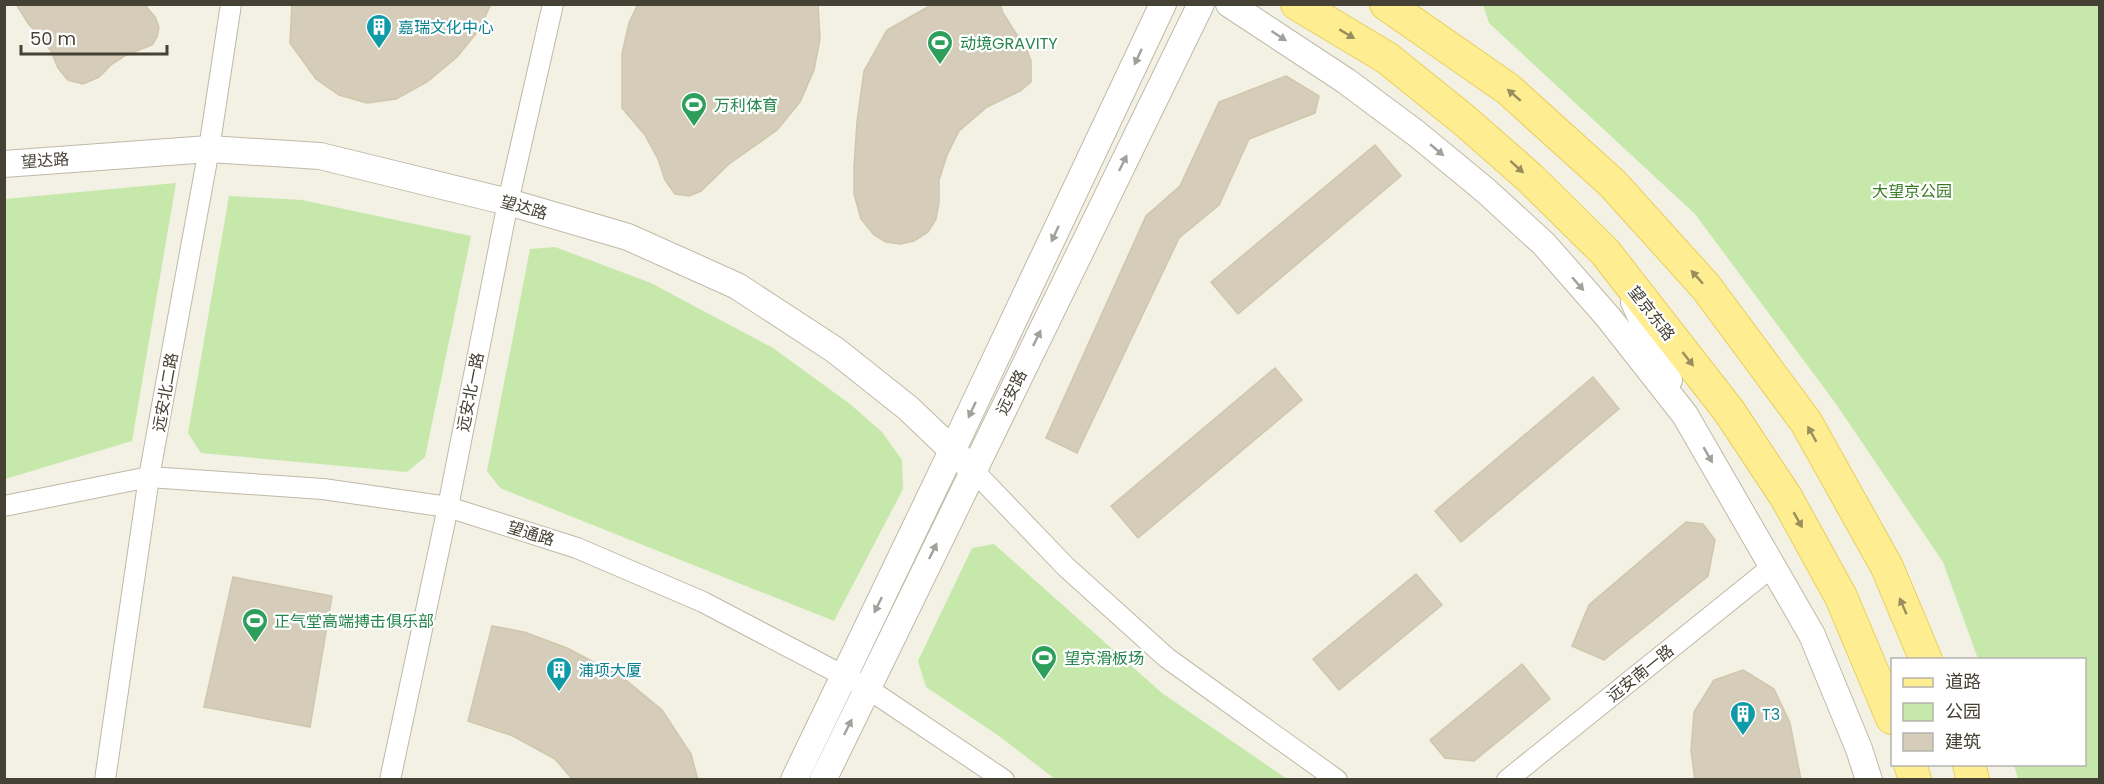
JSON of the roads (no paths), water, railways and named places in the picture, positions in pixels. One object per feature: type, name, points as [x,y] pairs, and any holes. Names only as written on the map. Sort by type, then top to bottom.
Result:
[{"type":"main road","name":"望京东路","points":[[1297,4],[1387,58],[1464,120],[1605,252],[1729,411],[1786,497],[1841,597],[1891,713]]},
{"type":"main road","points":[[1386,4],[1508,89],[1612,183],[1706,287],[1806,422],[1887,567],[1925,658]]},
{"type":"street","name":"远安北二路","points":[[105,780],[149,477],[209,149],[231,4]]},
{"type":"street","name":"远安北一路","points":[[390,780],[448,507],[508,202],[553,4]]},
{"type":"street","name":"远安路","points":[[794,780],[1163,4]]},
{"type":"street","name":"远安路","points":[[823,780],[1201,4]]},
{"type":"street","points":[[1229,4],[1346,81],[1418,134],[1485,190],[1544,244],[1608,317],[1685,415]]},
{"type":"street","name":"望达路","points":[[4,164],[209,149],[320,156],[508,202],[628,237],[736,286],[835,351],[908,408],[973,470]]},
{"type":"street","points":[[1620,271],[1685,415],[1812,635],[1859,749],[1869,780]]},
{"type":"street","points":[[973,470],[1066,567],[1167,658],[1337,780]]},
{"type":"street","name":"望通路","points":[[4,506],[149,477],[323,489],[448,507],[577,548],[703,602],[867,688],[1004,780]]},
{"type":"street","name":"远安南一路","points":[[1507,780],[1773,566]]},
{"type":"place","name":"嘉瑞文化中心","points":[[379,50]]},
{"type":"place","name":"动境GRAVITY","points":[[940,66]]},
{"type":"place","name":"万利体育","points":[[694,128]]},
{"type":"place","name":"正气堂高端搏击俱乐部","points":[[255,644]]},
{"type":"place","name":"望京滑板场","points":[[1044,681]]},
{"type":"place","name":"浦项大厦","points":[[559,693]]},
{"type":"place","name":"T3","points":[[1743,737]]},
{"type":"park label","name":"大望京公园","points":[[1912,191]]}]
